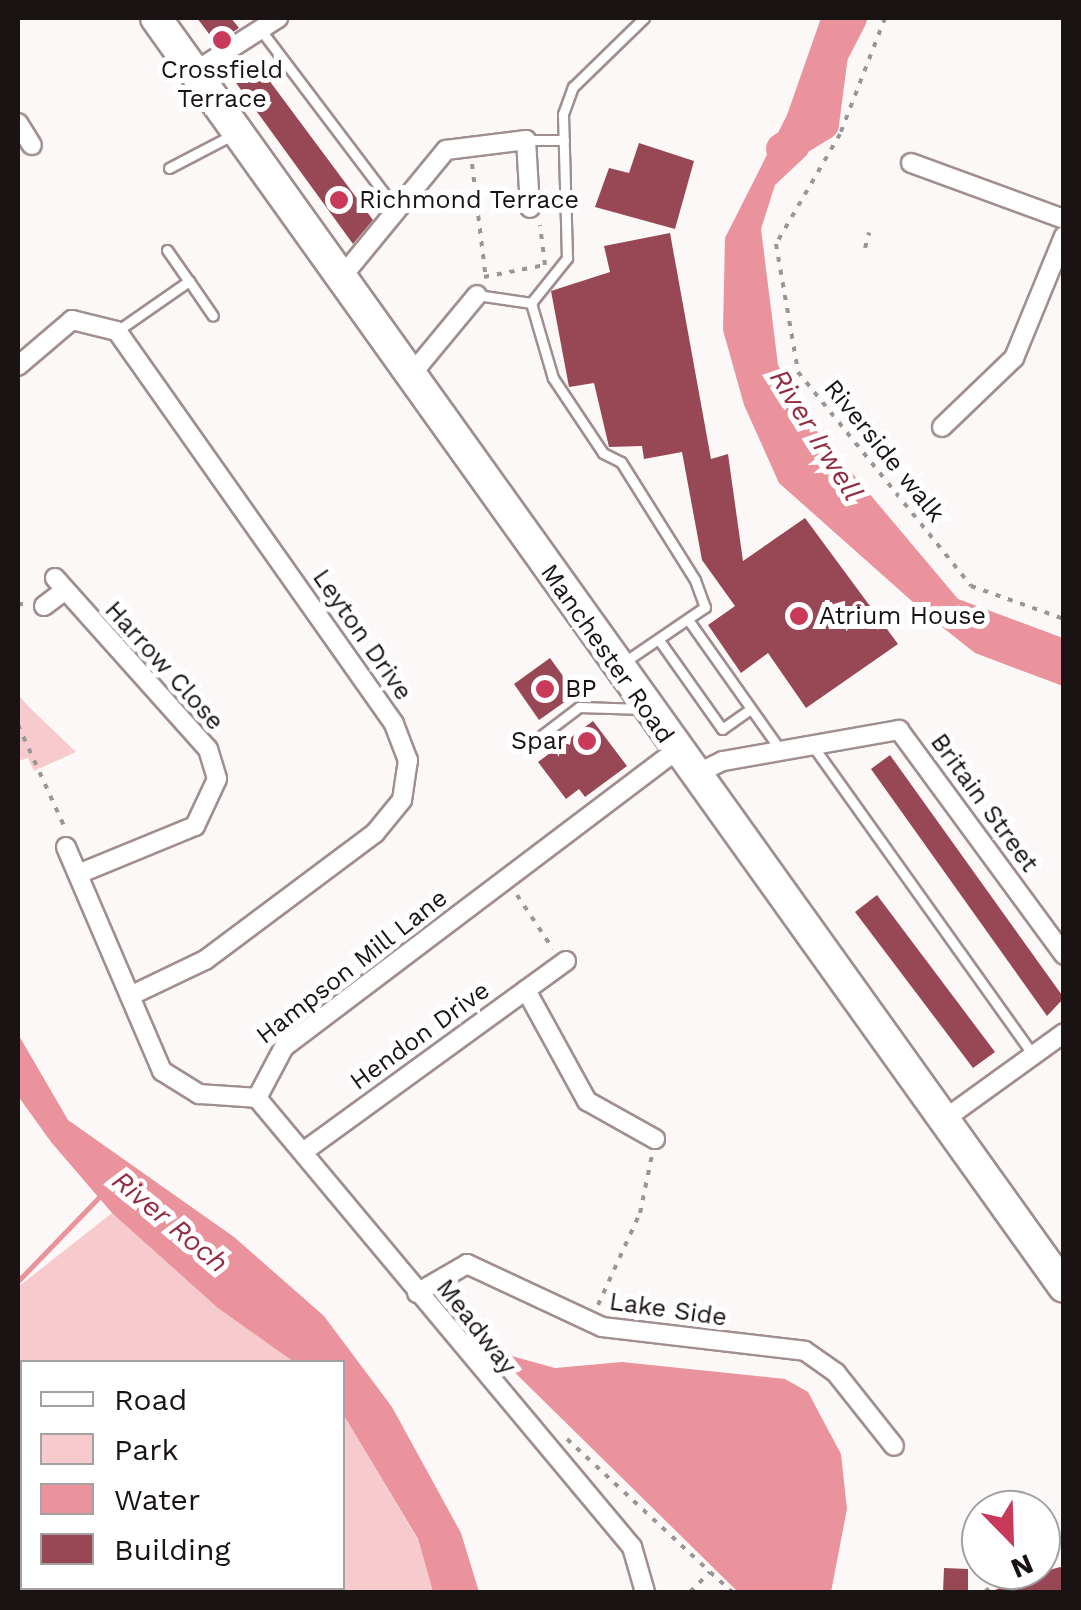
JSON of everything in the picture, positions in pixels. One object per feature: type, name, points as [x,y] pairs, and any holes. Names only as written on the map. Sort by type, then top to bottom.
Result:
[{"type":"highway","name":"Manchester Road","points":[[156,18],[694,776],[1064,1287]]},
{"type":"street","points":[[194,72],[270,21]]},
{"type":"street","points":[[18,123],[32,145]]},
{"type":"street","points":[[340,279],[446,150],[526,140],[530,208]]},
{"type":"street","points":[[911,162],[1064,219]]},
{"type":"street","points":[[942,427],[1014,358],[1064,236]]},
{"type":"street","points":[[410,376],[477,294]]},
{"type":"street","points":[[18,366],[72,320],[116,331]]},
{"type":"street","name":"Leyton Drive","points":[[116,331],[394,724],[408,773],[396,812],[376,833],[206,960],[130,996]]},
{"type":"street","name":"Harrow Close","points":[[44,606],[59,584],[208,749],[217,779],[195,826],[78,874]]},
{"type":"street","name":"Britain Street","points":[[816,749],[899,730],[1064,954]]},
{"type":"street","points":[[694,776],[816,749]]},
{"type":"street","name":"Hampson Mill Lane","points":[[257,1098],[284,1047],[676,750]]},
{"type":"street","points":[[66,847],[170,1078],[199,1094],[257,1098]]},
{"type":"street","name":"Hendon Drive","points":[[303,1152],[564,962]]},
{"type":"street","points":[[526,990],[587,1100],[655,1139]]},
{"type":"street","points":[[942,1121],[1064,1033]]},
{"type":"street","name":"Meadway","points":[[257,1098],[632,1548],[645,1592]]},
{"type":"street","name":"Lake Side","points":[[417,1292],[467,1264],[590,1324],[804,1352],[836,1373],[894,1446]]},
{"type":"lane","points":[[531,304],[566,258],[564,140],[573,86],[644,18]]},
{"type":"lane","points":[[270,21],[397,210]]},
{"type":"lane","points":[[169,168],[236,133]]},
{"type":"lane","points":[[526,140],[564,140]]},
{"type":"lane","points":[[168,250],[213,316]]},
{"type":"lane","points":[[116,331],[188,281]]},
{"type":"lane","points":[[477,294],[531,304]]},
{"type":"lane","points":[[531,304],[554,378],[603,453],[621,462],[696,580],[706,607],[617,668]]},
{"type":"lane","points":[[688,620],[783,754]]},
{"type":"lane","points":[[659,640],[722,729],[752,709]]},
{"type":"lane","points":[[530,745],[579,708],[647,710]]},
{"type":"lane","points":[[816,749],[1033,1055]]},
{"type":"path","name":"Riverside walk","points":[[884,18],[840,134],[776,244],[798,372],[971,586],[1064,619]]},
{"type":"path","points":[[472,147],[471,211],[486,272],[477,294]]},
{"type":"path","points":[[486,272],[545,265],[530,208]]},
{"type":"path","points":[[865,248],[869,232]]},
{"type":"path","points":[[18,725],[66,847]]},
{"type":"path","points":[[506,878],[564,962]]},
{"type":"path","points":[[590,1324],[640,1212],[655,1139]]},
{"type":"path","points":[[554,1424],[732,1592]]},
{"type":"path","points":[[690,1592],[710,1572]]},
{"type":"green space","points":[[18,695],[76,752],[34,771],[28,758],[18,761]]},
{"type":"green space","points":[[112,1213],[292,1360],[20,1360],[20,1590],[345,1590],[345,1417],[418,1540],[433,1592],[18,1592],[18,1287]]},
{"type":"water","points":[[821,18],[862,18],[807,155],[775,185],[761,229],[778,365],[815,429],[958,599],[1063,638],[1063,686],[975,653],[932,619],[779,483],[744,405],[723,330],[725,238],[787,115]]},
{"type":"water","name":"River Roch","points":[[18,1034],[68,1120],[234,1237],[324,1316],[392,1407],[461,1533],[479,1592],[433,1592],[418,1539],[345,1417],[345,1360],[291,1360],[218,1308],[112,1213],[51,1142],[18,1096]]},
{"type":"water","points":[[493,1351],[555,1368],[622,1362],[785,1379],[808,1392],[841,1454],[847,1509],[831,1592],[738,1592]]},
{"type":"building","name":"Crossfield Terrace","points":[[197,18],[231,18],[239,28],[216,43]]},
{"type":"building","points":[[254,60],[373,220],[353,244],[231,76]]},
{"type":"building","points":[[639,143],[694,161],[675,229],[595,207],[609,168],[629,173]]},
{"type":"building","points":[[670,233],[711,459],[728,454],[743,561],[805,518],[898,644],[806,708],[768,653],[741,673],[708,625],[735,606],[702,560],[682,452],[644,459],[642,446],[609,447],[594,383],[569,387],[551,291],[610,272],[604,246]]},
{"type":"building","name":"BP","points":[[550,658],[576,694],[539,720],[514,684]]},
{"type":"building","name":"Spar","points":[[593,721],[627,766],[585,797],[579,789],[566,799],[538,762]]},
{"type":"building","points":[[890,755],[1064,998],[1047,1016],[871,769]]},
{"type":"building","points":[[877,895],[995,1052],[973,1068],[855,912]]},
{"type":"building","points":[[1064,1566],[1064,1592],[990,1592],[1061,1590]]},
{"type":"building","points":[[944,1568],[961,1569],[961,1590],[968,1592],[943,1592]]},
{"type":"waterway","name":"River Irwell","points":[[782,149],[823,124],[832,55],[851,18]]},
{"type":"waterway","name":"River Roch","points":[[18,1281],[103,1193]]},
{"type":"place","name":"Crossfield Terrace","points":[[222,40]]},
{"type":"place","name":"Richmond Terrace","points":[[339,200]]},
{"type":"place","name":"Atrium House","points":[[799,616]]},
{"type":"place","name":"BP","points":[[545,689]]},
{"type":"place","name":"Spar","points":[[587,741]]}]
